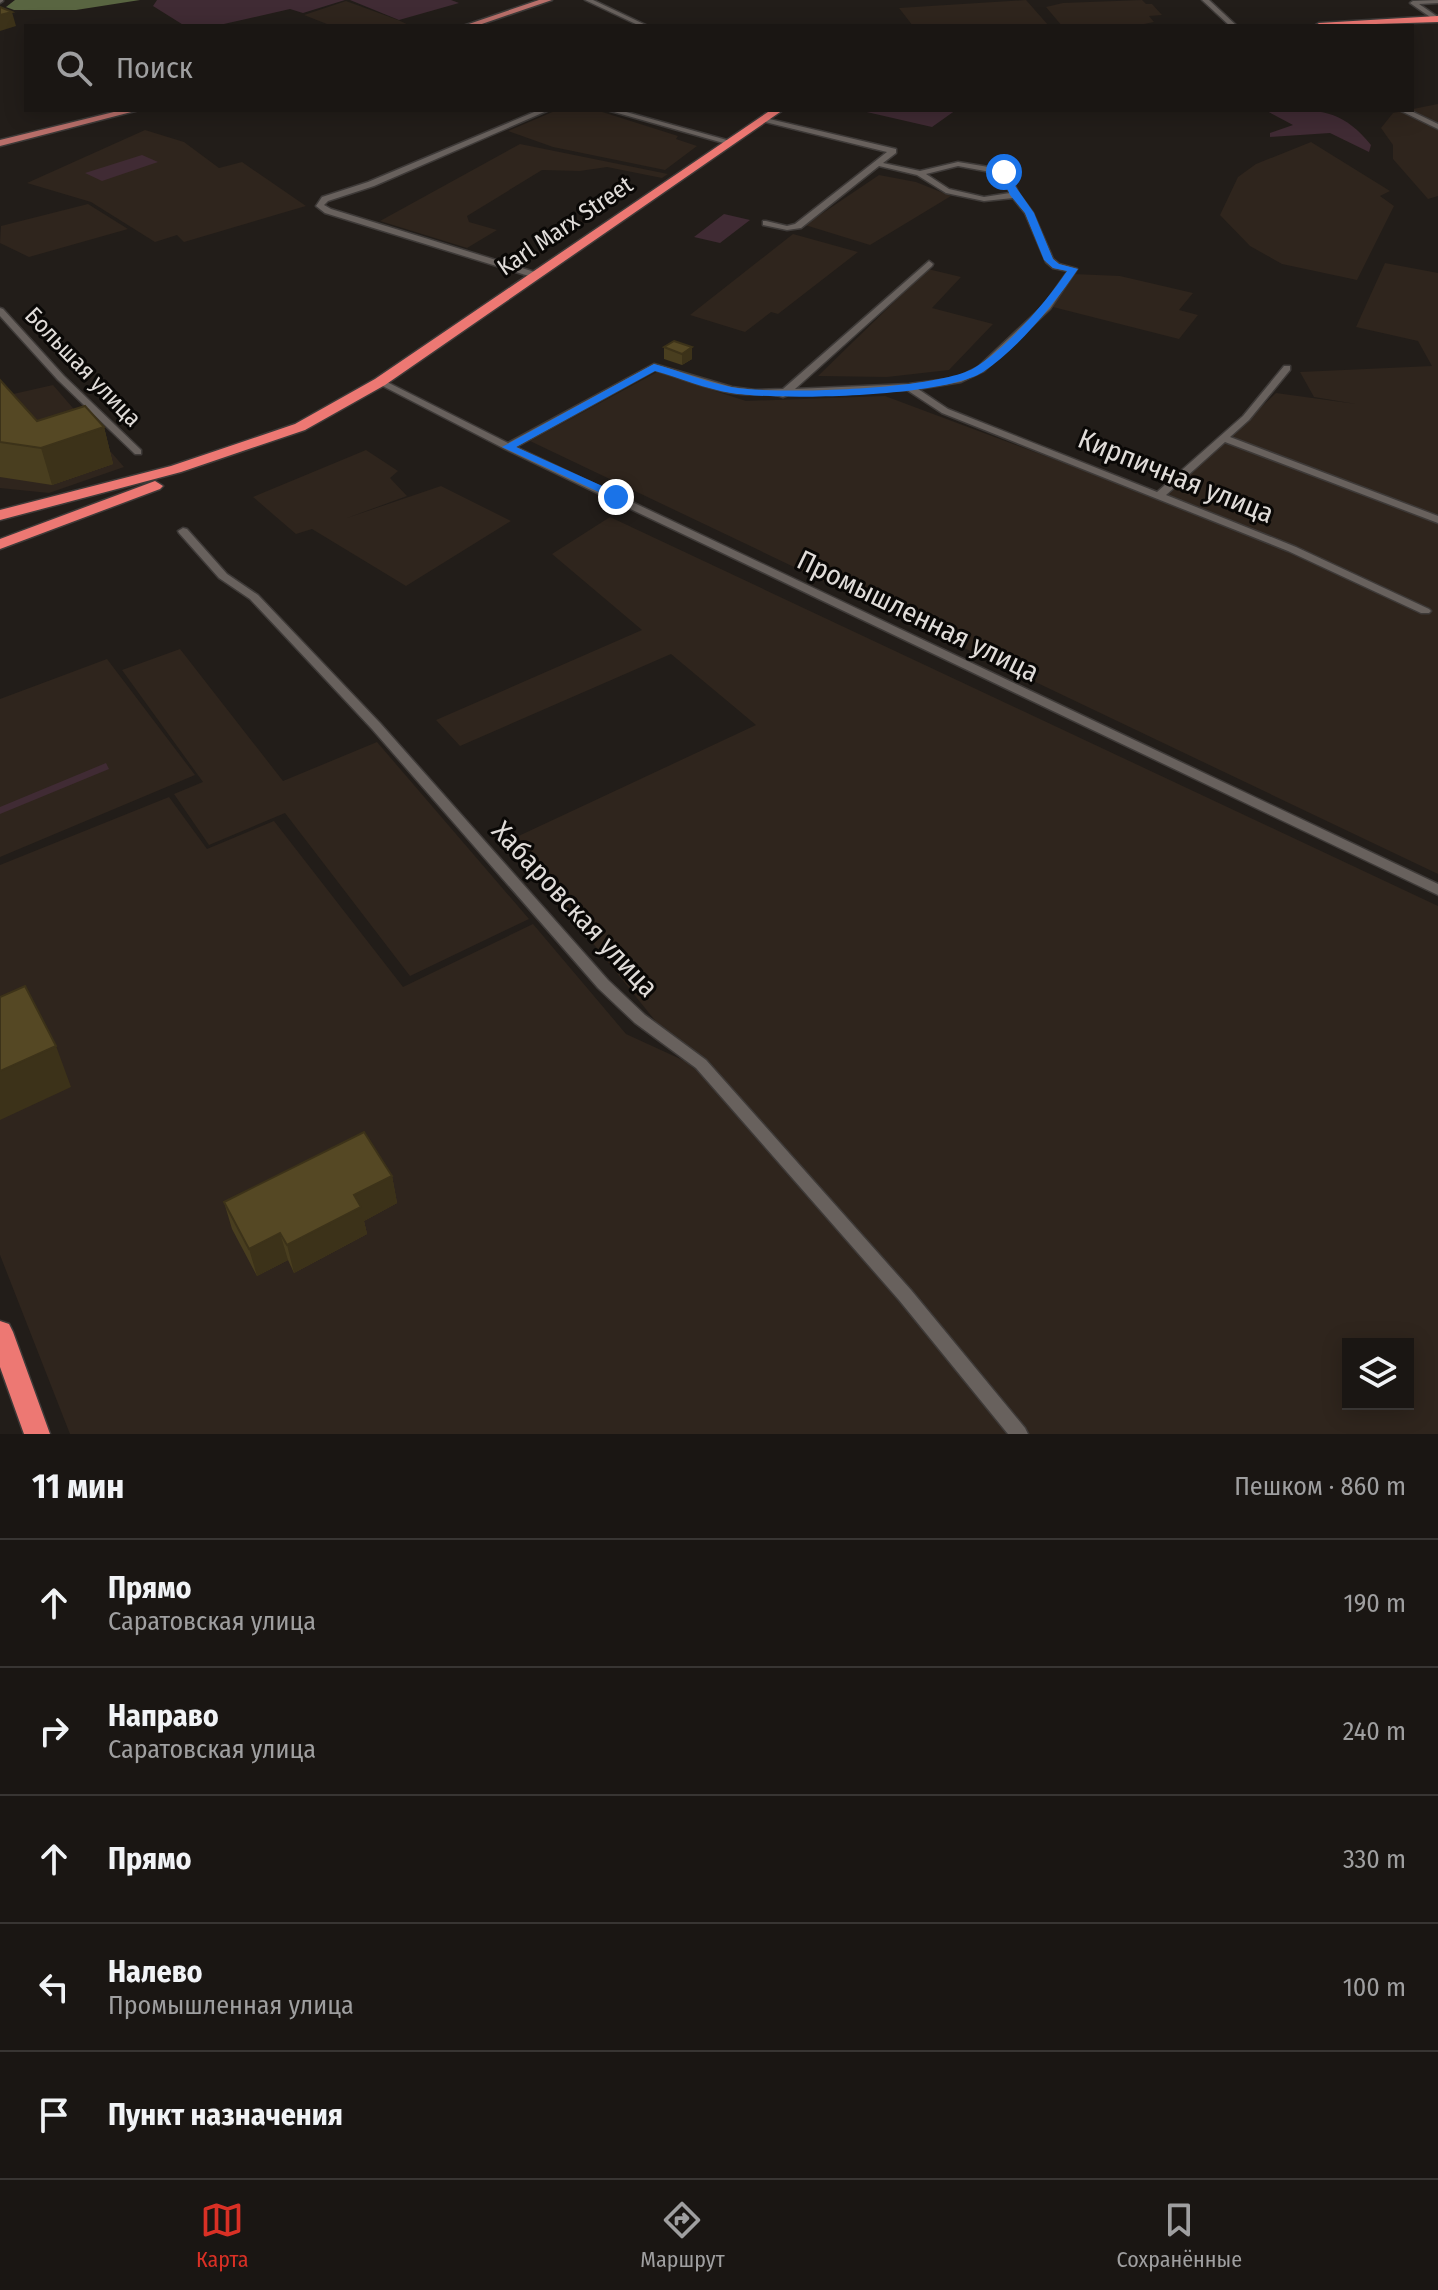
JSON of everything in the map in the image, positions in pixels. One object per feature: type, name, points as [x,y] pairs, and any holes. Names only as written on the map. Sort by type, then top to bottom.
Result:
[{"type":"highway","points":[[1353,24],[1437,19]]},
{"type":"highway","name":"Karl Marx Street","points":[[0,515],[176,469],[300,427],[380,382],[775,112]]},
{"type":"highway","name":"Karl Marx Street","points":[[181,476],[309,432],[362,401],[380,382]]},
{"type":"highway","points":[[0,525],[181,476]]},
{"type":"highway","points":[[0,544],[181,476]]},
{"type":"highway","points":[[0,509],[49,503]]},
{"type":"highway","points":[[0,1332],[37,1434]]},
{"type":"main road","points":[[473,24],[548,0]]},
{"type":"main road","points":[[0,143],[126,112]]},
{"type":"street","points":[[588,0],[640,24]]},
{"type":"street","points":[[613,0],[615,14]]},
{"type":"street","points":[[1205,0],[1232,24]]},
{"type":"street","points":[[1437,19],[1413,3],[1438,1]]},
{"type":"street","points":[[535,275],[320,206],[325,199],[371,184],[540,112]]},
{"type":"street","points":[[618,112],[730,142]]},
{"type":"street","points":[[1407,112],[1438,127]]},
{"type":"street","points":[[764,119],[893,151],[798,226],[787,228],[766,223]]},
{"type":"street","points":[[879,164],[920,173],[946,191],[958,194],[984,199],[1015,195]]},
{"type":"street","points":[[508,447],[654,367],[731,390],[783,394],[909,387],[958,380],[981,369],[1047,307],[1073,269],[1056,266],[1049,260],[1029,213],[1015,195],[1004,172],[958,164],[920,173]]},
{"type":"street","points":[[783,394],[929,264]]},
{"type":"street","name":"Большая улица","points":[[0,311],[61,378],[138,452]]},
{"type":"street","points":[[1160,495],[1246,418],[1287,368]]},
{"type":"street","name":"Промышленная улица","points":[[380,382],[508,447],[1438,890]]},
{"type":"street","name":"Кирпичная улица","points":[[909,387],[945,411],[1292,549],[1425,611]]},
{"type":"street","points":[[1224,438],[1438,520]]},
{"type":"street","name":"Хабаровская улица","points":[[183,531],[223,576],[254,597],[355,703],[603,984],[640,1019],[701,1064],[905,1295],[1019,1434]]},
{"type":"shaded area","points":[[15,0],[140,0],[76,10],[14,10],[6,7]]},
{"type":"shaded area","points":[[157,0],[345,0],[303,13],[290,9],[224,24],[182,24],[153,6]]},
{"type":"shaded area","points":[[350,0],[451,0],[459,3],[399,20]]},
{"type":"shaded area","points":[[1026,0],[1047,24],[911,24],[899,8]]},
{"type":"shaded area","points":[[1142,0],[1152,4],[1162,15],[1149,16],[1154,22],[1144,24],[1060,24],[1046,7],[1063,3]]},
{"type":"shaded area","points":[[346,1],[407,24],[327,24],[304,15]]},
{"type":"shaded area","points":[[1438,104],[1438,196],[1428,199],[1393,159],[1393,145],[1381,128],[1393,113],[1414,112],[1414,109]]},
{"type":"shaded area","points":[[552,112],[602,112],[678,136],[676,139],[697,146],[665,170],[553,147],[508,131]]},
{"type":"shaded area","points":[[867,112],[953,112],[932,127]]},
{"type":"shaded area","points":[[1269,112],[1324,112],[1336,116],[1371,145],[1369,152],[1330,133],[1270,137],[1270,133],[1293,125]]},
{"type":"shaded area","points":[[145,130],[184,142],[219,168],[242,162],[306,206],[184,242],[177,235],[155,242],[91,202],[27,183]]},
{"type":"shaded area","points":[[1311,142],[1390,191],[1380,196],[1394,206],[1357,280],[1282,264],[1250,246],[1220,215],[1238,177],[1256,164]]},
{"type":"shaded area","points":[[520,144],[668,174],[662,178],[607,167],[580,171],[542,170],[467,216],[469,222],[497,230],[467,248],[380,221]]},
{"type":"shaded area","points":[[142,155],[158,162],[102,181],[85,173]]},
{"type":"shaded area","points":[[879,175],[916,182],[951,196],[870,245],[805,225]]},
{"type":"shaded area","points":[[88,204],[128,229],[29,257],[0,243],[1,226]]},
{"type":"shaded area","points":[[724,214],[750,220],[720,243],[694,237]]},
{"type":"shaded area","points":[[793,234],[858,252],[778,314],[771,312],[745,332],[690,315]]},
{"type":"shaded area","points":[[1385,263],[1438,273],[1438,874],[530,441],[657,372],[746,401],[885,396],[1163,500],[1276,393],[1356,404],[1314,397],[1300,372],[1432,366],[1418,341],[1356,327]]},
{"type":"shaded area","points":[[928,269],[961,277],[932,308],[993,324],[949,370],[887,377],[818,376]]},
{"type":"shaded area","points":[[1073,274],[1120,276],[1193,293],[1179,310],[1198,315],[1179,339],[1053,307]]},
{"type":"shaded area","points":[[53,385],[124,467],[49,493],[0,488],[0,397]]},
{"type":"shaded area","points":[[366,450],[398,471],[390,478],[407,496],[347,518],[441,486],[511,521],[406,586],[312,529],[296,534],[253,497]]},
{"type":"shaded area","points":[[610,517],[1438,906],[1438,1434],[70,1434],[0,1255],[0,865],[169,797],[207,849],[274,821],[403,987],[533,924],[626,1034],[687,1062],[694,1069],[510,840],[756,725],[671,654],[460,746],[436,720],[642,630],[552,554]]},
{"type":"shaded area","points":[[180,649],[283,781],[377,742],[529,919],[410,976],[285,813],[209,845],[174,794],[203,782],[122,670]]},
{"type":"shaded area","points":[[107,659],[195,775],[0,857],[0,699]]},
{"type":"shaded area","points":[[106,763],[109,769],[0,814],[0,807]]},
{"type":"building","points":[[0,7],[12,12],[0,15]]},
{"type":"building","points":[[674,341],[692,347],[682,354],[664,347]]},
{"type":"building","points":[[0,380],[37,421],[85,406],[104,427],[41,448],[0,442]]},
{"type":"building","points":[[25,986],[56,1046],[0,1071],[0,997]]},
{"type":"building","points":[[364,1132],[392,1176],[354,1195],[361,1207],[287,1245],[280,1233],[249,1249],[224,1202]]},
{"type":"route","points":[[616,497],[508,447],[634,381],[654,367],[731,390],[783,394],[909,387],[958,380],[981,369],[1047,307],[1073,269],[1056,266],[1049,260],[1029,213],[1015,195],[1004,172]]}]
